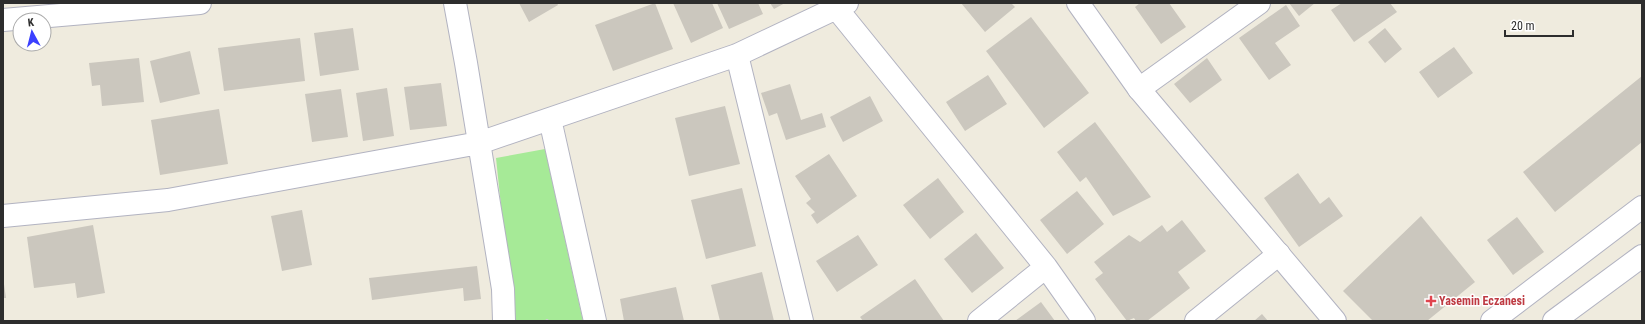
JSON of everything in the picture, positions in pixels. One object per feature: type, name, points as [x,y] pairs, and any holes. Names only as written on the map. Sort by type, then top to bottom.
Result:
[{"type":"street","points":[[3,20],[200,3]]},
{"type":"street","points":[[455,3],[503,289],[504,321]]},
{"type":"street","points":[[1078,3],[1139,89],[1335,321]]},
{"type":"street","points":[[1139,89],[1259,3]]},
{"type":"street","points":[[3,216],[168,200],[479,143],[737,55],[842,6],[1046,267],[1084,321]]},
{"type":"street","points":[[737,55],[802,321]]},
{"type":"street","points":[[550,118],[595,321]]},
{"type":"street","points":[[1492,321],[1642,207]]},
{"type":"street","points":[[1196,321],[1279,254]]},
{"type":"street","points":[[1554,321],[1642,256]]},
{"type":"street","points":[[979,321],[1046,267]]},
{"type":"green space","points":[[545,149],[583,321],[513,321],[496,158]]},
{"type":"building","points":[[519,3],[557,3],[558,5],[529,22]]},
{"type":"building","points":[[655,3],[673,49],[613,71],[595,25]]},
{"type":"building","points":[[673,3],[712,3],[723,28],[691,43]]},
{"type":"building","points":[[717,3],[758,3],[763,14],[729,29]]},
{"type":"building","points":[[770,3],[785,3],[774,9]]},
{"type":"building","points":[[961,3],[1011,3],[1015,7],[985,32]]},
{"type":"building","points":[[1140,3],[1169,3],[1186,27],[1161,44],[1135,7]]},
{"type":"building","points":[[1289,3],[1315,3],[1299,16]]},
{"type":"building","points":[[1342,3],[1390,3],[1397,12],[1354,42],[1331,10]]},
{"type":"building","points":[[1286,5],[1300,26],[1275,43],[1291,65],[1269,80],[1239,38]]},
{"type":"building","points":[[1031,17],[1089,93],[1044,128],[986,51]]},
{"type":"building","points":[[353,28],[359,70],[320,76],[314,33]]},
{"type":"building","points":[[1385,28],[1402,49],[1385,63],[1368,42]]},
{"type":"building","points":[[300,38],[305,81],[224,91],[218,48]]},
{"type":"building","points":[[1454,47],[1473,73],[1438,98],[1419,72]]},
{"type":"building","points":[[190,51],[200,94],[160,103],[150,61]]},
{"type":"building","points":[[139,58],[144,102],[102,106],[100,85],[92,86],[89,63]]},
{"type":"building","points":[[1207,58],[1222,80],[1190,103],[1174,84]]},
{"type":"building","points":[[988,75],[1007,104],[965,131],[946,102]]},
{"type":"building","points":[[1642,76],[1642,142],[1555,212],[1523,172]]},
{"type":"building","points":[[441,83],[447,126],[410,130],[404,87]]},
{"type":"building","points":[[790,84],[801,120],[822,113],[826,127],[786,140],[777,113],[769,116],[761,93]]},
{"type":"building","points":[[387,88],[394,136],[363,141],[356,93]]},
{"type":"building","points":[[341,89],[348,137],[312,142],[305,94]]},
{"type":"building","points":[[870,96],[883,121],[843,142],[830,117]]},
{"type":"building","points":[[725,106],[740,164],[689,176],[675,118]]},
{"type":"building","points":[[219,109],[228,164],[160,175],[151,120]]},
{"type":"building","points":[[1095,122],[1151,197],[1113,216],[1086,177],[1080,182],[1057,152]]},
{"type":"building","points":[[829,154],[857,196],[817,224],[811,215],[815,212],[806,203],[811,199],[795,176]]},
{"type":"building","points":[[1298,173],[1320,204],[1329,197],[1343,216],[1299,247],[1264,198]]},
{"type":"building","points":[[938,178],[964,212],[930,239],[903,205]]},
{"type":"building","points":[[742,188],[756,246],[706,259],[691,200]]},
{"type":"building","points":[[1077,191],[1104,224],[1067,254],[1040,220]]},
{"type":"building","points":[[302,210],[312,265],[282,271],[271,216]]},
{"type":"building","points":[[1421,216],[1475,282],[1427,321],[1373,321],[1343,291]]},
{"type":"building","points":[[1517,217],[1544,252],[1513,275],[1487,240]]},
{"type":"building","points":[[1182,220],[1206,251],[1178,272],[1190,288],[1147,321],[1136,321],[1134,318],[1127,321],[1095,279],[1103,273],[1094,262],[1129,235],[1140,242],[1162,225],[1167,232]]},
{"type":"building","points":[[93,225],[105,293],[77,298],[75,283],[34,288],[27,237]]},
{"type":"building","points":[[976,233],[1004,268],[972,293],[944,259]]},
{"type":"building","points":[[858,235],[878,265],[837,292],[816,261]]},
{"type":"building","points":[[477,266],[481,299],[464,301],[463,288],[372,300],[369,278]]},
{"type":"building","points":[[762,272],[774,321],[720,321],[711,285]]},
{"type":"building","points":[[3,277],[6,298],[3,298]]},
{"type":"building","points":[[915,279],[944,321],[863,321],[860,317]]},
{"type":"building","points":[[676,287],[684,321],[624,321],[620,299]]},
{"type":"building","points":[[1041,302],[1055,321],[1015,321]]},
{"type":"building","points":[[1262,314],[1268,321],[1254,321]]},
{"type":"place","name":"Yasemin Eczanesi","points":[[1431,301]]}]
